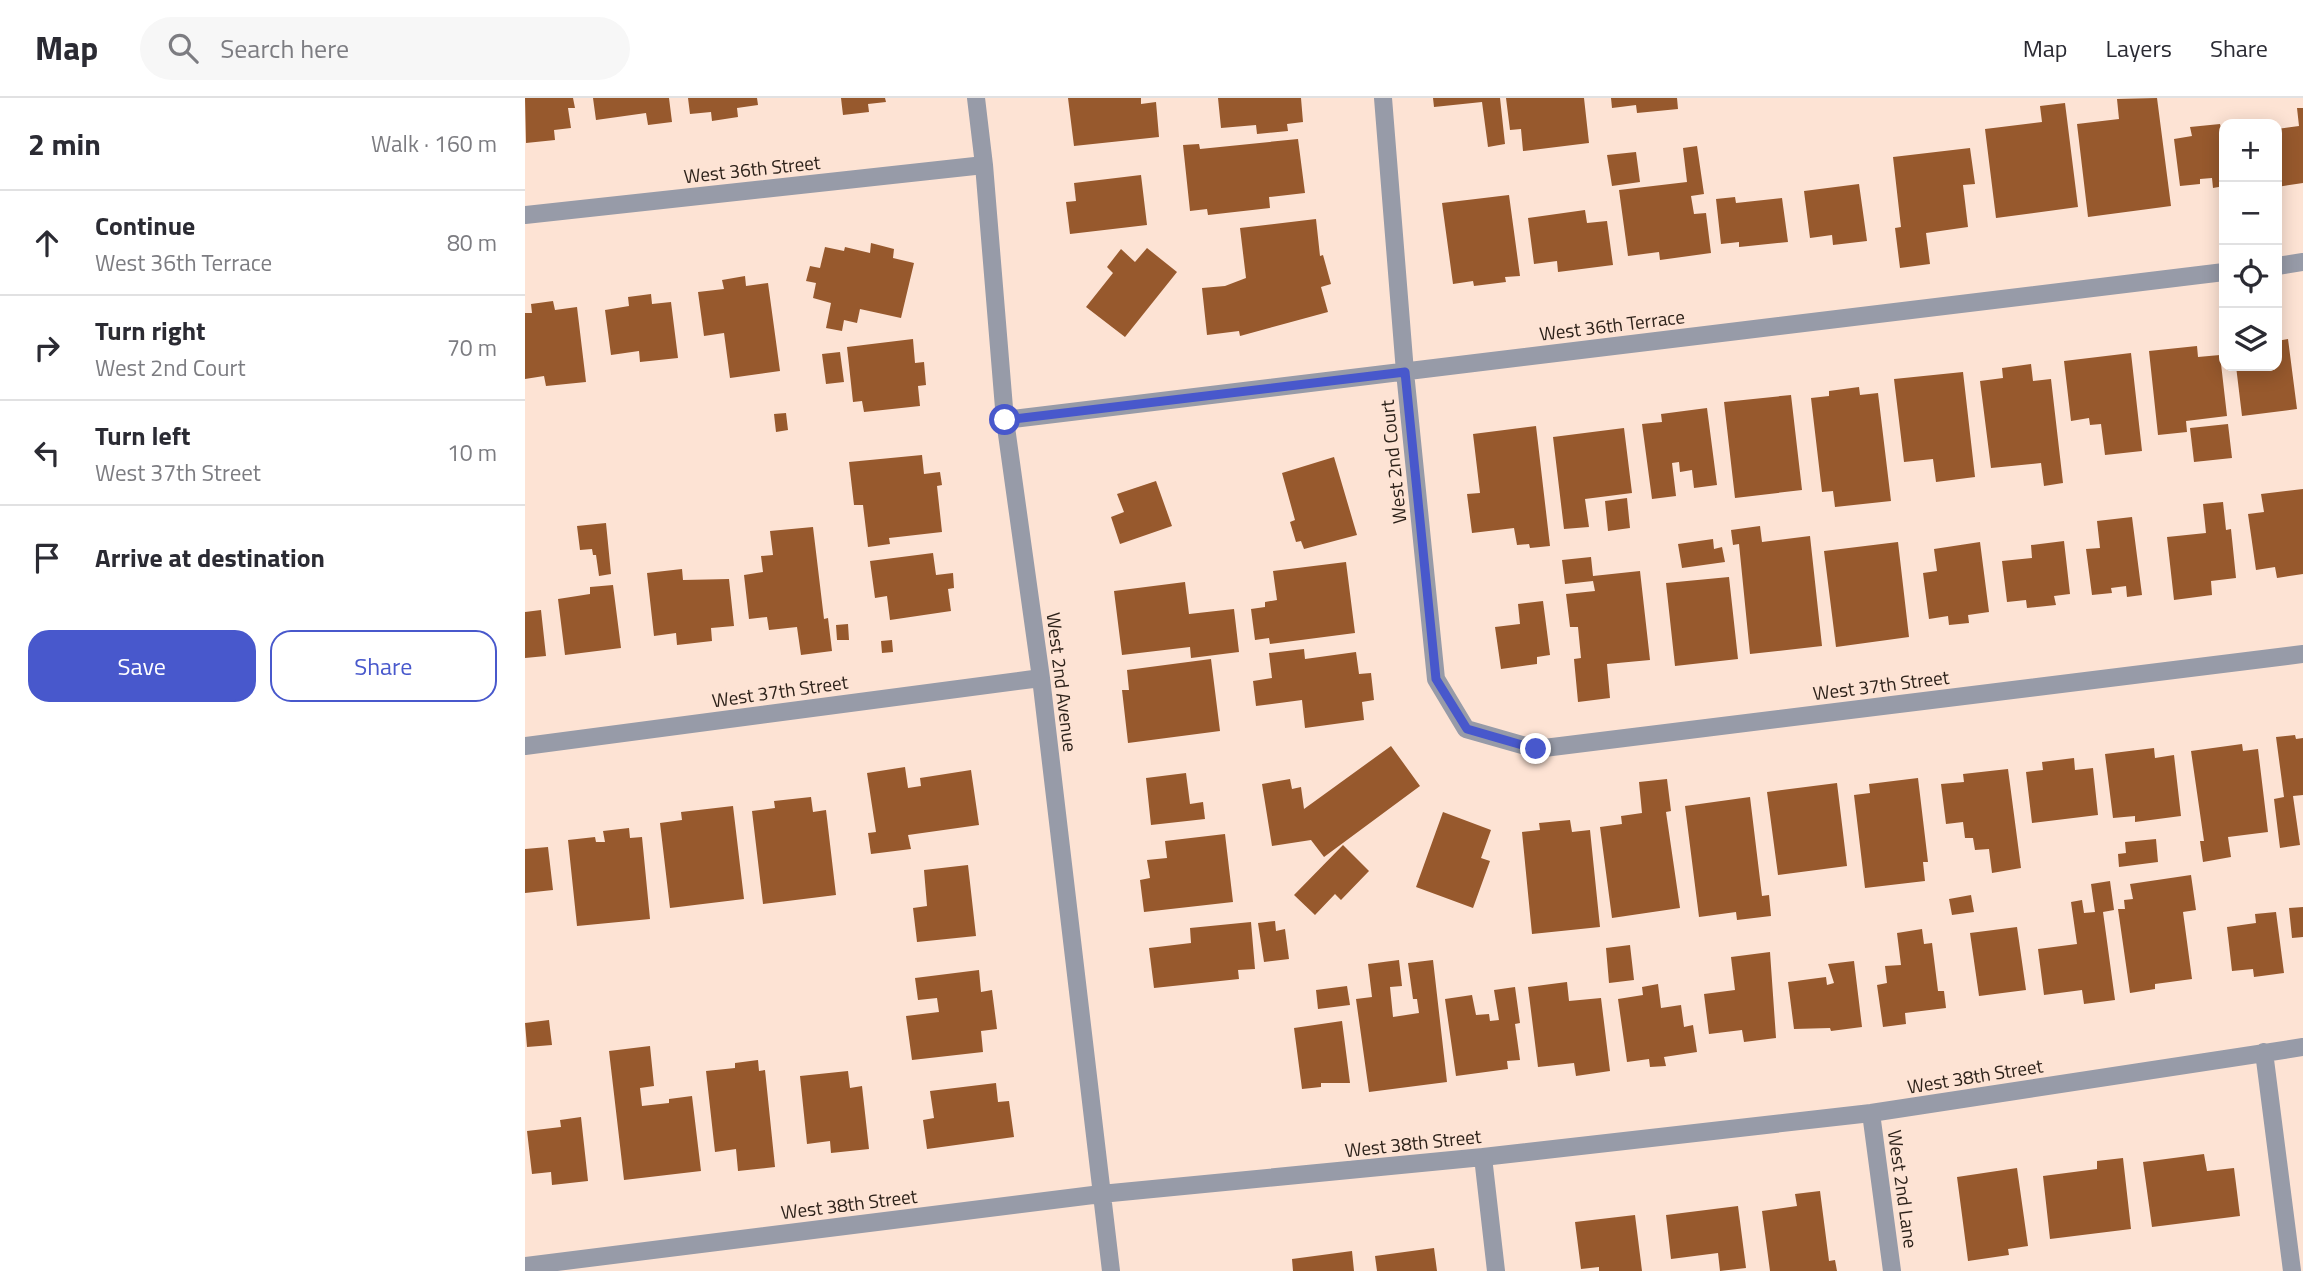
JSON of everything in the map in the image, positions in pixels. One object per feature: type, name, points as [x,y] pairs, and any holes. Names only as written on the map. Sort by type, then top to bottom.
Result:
[{"type":"street","name":"West 2nd Avenue","points":[[976,98],[985,165],[1005,420],[1041,678],[1111,1271]]},
{"type":"street","name":"West 2nd Court","points":[[1383,98],[1405,372],[1436,679],[1467,729]]},
{"type":"street","name":"West 36th Street","points":[[525,215],[985,165]]},
{"type":"street","points":[[2282,264],[2303,262]]},
{"type":"street","name":"West 36th Terrace","points":[[1005,420],[2219,273]]},
{"type":"street","name":"West 37th Street","points":[[1467,729],[1536,749],[2303,653]]},
{"type":"street","name":"West 37th Street","points":[[525,746],[1041,678]]},
{"type":"street","name":"West 38th Street","points":[[525,1266],[1101,1194],[1483,1157],[1871,1113],[2303,1047]]},
{"type":"street","points":[[2263,1052],[2292,1271]]},
{"type":"street","name":"West 2nd Lane","points":[[1871,1113],[1892,1271]]},
{"type":"street","points":[[1483,1157],[1496,1271]]},
{"type":"building","points":[[525,98],[573,98],[575,108],[568,108],[571,128],[554,130],[555,140],[526,143]]},
{"type":"building","points":[[593,98],[669,98],[672,122],[648,125],[646,113],[596,120]]},
{"type":"building","points":[[688,98],[757,98],[758,105],[737,108],[738,117],[712,121],[711,112],[690,114]]},
{"type":"building","points":[[841,98],[885,98],[886,102],[868,104],[869,112],[843,115]]},
{"type":"building","points":[[1068,98],[1141,98],[1141,104],[1156,102],[1159,137],[1074,146]]},
{"type":"building","points":[[1218,98],[1301,98],[1303,122],[1287,124],[1288,131],[1257,134],[1256,125],[1221,128]]},
{"type":"building","points":[[1433,98],[1500,98],[1505,144],[1488,147],[1482,102],[1434,107]]},
{"type":"building","points":[[1506,98],[1584,98],[1589,143],[1523,151],[1521,129],[1510,130]]},
{"type":"building","points":[[1611,98],[1677,98],[1678,109],[1637,113],[1636,105],[1612,108]]},
{"type":"building","points":[[2157,98],[2171,206],[2088,217],[2077,124],[2119,119],[2117,99]]},
{"type":"building","points":[[2065,103],[2078,207],[1996,218],[1985,129],[2042,122],[2040,106]]},
{"type":"building","points":[[2297,108],[2303,108],[2303,183],[2282,186],[2282,128],[2299,126]]},
{"type":"building","points":[[2219,124],[2219,187],[2213,188],[2212,178],[2200,179],[2200,184],[2180,186],[2174,139],[2192,136],[2190,127]]},
{"type":"building","points":[[1298,139],[1305,193],[1269,197],[1270,208],[1208,215],[1207,209],[1190,211],[1183,145],[1199,144],[1200,149]]},
{"type":"building","points":[[1697,146],[1704,194],[1691,196],[1694,214],[1706,213],[1711,253],[1660,260],[1659,252],[1628,256],[1619,190],[1687,182],[1683,148]]},
{"type":"building","points":[[1970,148],[1975,184],[1963,185],[1968,227],[1926,233],[1930,264],[1900,268],[1895,228],[1901,227],[1893,157]]},
{"type":"building","points":[[1636,152],[1640,182],[1612,186],[1607,155]]},
{"type":"building","points":[[1141,175],[1147,225],[1070,234],[1066,202],[1076,201],[1074,183]]},
{"type":"building","points":[[1859,184],[1867,241],[1833,245],[1832,235],[1810,238],[1804,191]]},
{"type":"building","points":[[1509,195],[1520,276],[1505,277],[1506,282],[1474,286],[1473,281],[1453,284],[1442,203]]},
{"type":"building","points":[[1735,197],[1736,203],[1782,198],[1788,242],[1739,247],[1739,242],[1721,244],[1716,199]]},
{"type":"building","points":[[1585,210],[1587,223],[1607,221],[1613,265],[1558,272],[1557,261],[1534,264],[1528,218]]},
{"type":"building","points":[[1316,219],[1320,256],[1323,255],[1331,284],[1321,287],[1328,312],[1240,336],[1239,331],[1207,335],[1202,288],[1225,286],[1246,278],[1240,228]]},
{"type":"building","points":[[871,243],[894,249],[893,258],[914,263],[901,318],[860,309],[857,323],[844,320],[842,331],[826,328],[831,303],[813,298],[816,283],[806,281],[810,266],[820,268],[825,247],[844,251],[845,247],[870,253]]},
{"type":"building","points":[[1147,248],[1177,272],[1125,337],[1086,307],[1113,273],[1107,267],[1121,249],[1135,262]]},
{"type":"building","points":[[745,276],[746,286],[768,283],[780,371],[730,378],[724,333],[704,336],[698,292],[724,289],[722,280]]},
{"type":"building","points":[[651,294],[652,304],[671,302],[678,358],[640,362],[639,351],[611,355],[605,310],[629,306],[628,297]]},
{"type":"building","points":[[553,301],[555,310],[577,307],[586,382],[546,386],[544,376],[525,379],[525,313],[532,313],[531,304]]},
{"type":"building","points":[[913,339],[915,363],[924,362],[926,385],[918,386],[920,406],[864,412],[862,401],[853,402],[847,347]]},
{"type":"building","points":[[2288,339],[2297,409],[2242,416],[2237,371],[2282,371],[2282,340]]},
{"type":"building","points":[[2197,346],[2198,357],[2219,355],[2227,416],[2186,421],[2187,432],[2158,435],[2149,351]]},
{"type":"building","points":[[840,352],[844,382],[826,384],[822,354]]},
{"type":"building","points":[[2131,353],[2142,451],[2105,455],[2101,424],[2090,425],[2089,418],[2071,421],[2064,361]]},
{"type":"building","points":[[2031,364],[2033,381],[2051,379],[2063,483],[2044,486],[2041,463],[1991,468],[1980,381],[2003,378],[2002,368]]},
{"type":"building","points":[[1963,372],[1975,477],[1936,482],[1933,459],[1904,462],[1894,379]]},
{"type":"building","points":[[1859,387],[1860,395],[1878,393],[1891,501],[1835,507],[1833,491],[1822,492],[1811,398],[1829,396],[1829,391]]},
{"type":"building","points":[[1791,395],[1802,490],[1735,498],[1724,402]]},
{"type":"building","points":[[1707,408],[1717,485],[1694,488],[1692,470],[1680,472],[1679,462],[1672,463],[1676,496],[1652,499],[1642,424],[1662,422],[1661,414]]},
{"type":"building","points":[[786,413],[788,430],[776,432],[774,414]]},
{"type":"building","points":[[2228,424],[2232,458],[2194,462],[2190,428]]},
{"type":"building","points":[[1536,426],[1550,546],[1530,548],[1529,544],[1517,545],[1514,528],[1472,533],[1467,494],[1480,493],[1473,434]]},
{"type":"building","points":[[1624,428],[1632,493],[1585,499],[1589,527],[1564,529],[1553,437]]},
{"type":"building","points":[[922,455],[924,474],[940,472],[942,485],[937,486],[942,532],[889,538],[890,544],[868,547],[863,505],[854,505],[849,462]]},
{"type":"building","points":[[1334,457],[1357,535],[1304,549],[1301,541],[1296,542],[1290,522],[1295,520],[1282,473]]},
{"type":"building","points":[[1156,481],[1172,526],[1120,544],[1111,517],[1124,512],[1117,494]]},
{"type":"building","points":[[2303,489],[2303,574],[2277,578],[2275,567],[2256,570],[2248,514],[2264,512],[2261,494]]},
{"type":"building","points":[[1627,498],[1630,528],[1608,531],[1605,501]]},
{"type":"building","points":[[2223,502],[2226,530],[2231,529],[2236,578],[2211,581],[2212,595],[2174,600],[2167,537],[2206,533],[2203,504]]},
{"type":"building","points":[[2132,517],[2142,595],[2127,597],[2126,586],[2111,588],[2112,593],[2092,595],[2086,549],[2100,548],[2097,521]]},
{"type":"building","points":[[606,523],[611,574],[599,576],[596,555],[593,555],[592,549],[580,550],[577,526]]},
{"type":"building","points":[[1760,526],[1762,542],[1810,536],[1822,646],[1750,654],[1739,544],[1733,545],[1731,530]]},
{"type":"building","points":[[813,527],[824,619],[828,618],[832,651],[801,655],[797,627],[769,630],[767,617],[749,619],[744,575],[763,572],[761,556],[773,555],[770,531]]},
{"type":"building","points":[[1713,539],[1714,549],[1722,547],[1725,562],[1682,568],[1678,544]]},
{"type":"building","points":[[2064,541],[2070,594],[2054,596],[2056,605],[2027,608],[2026,600],[2007,602],[2002,561],[2032,558],[2031,545]]},
{"type":"building","points":[[1898,542],[1909,637],[1836,647],[1824,551]]},
{"type":"building","points":[[1980,542],[1989,612],[1968,615],[1969,623],[1949,625],[1948,616],[1929,619],[1923,573],[1937,571],[1934,549]]},
{"type":"building","points":[[933,553],[936,575],[953,573],[954,588],[948,589],[951,611],[890,620],[887,596],[875,598],[870,561]]},
{"type":"building","points":[[1591,557],[1593,576],[1640,571],[1650,660],[1607,664],[1610,698],[1578,702],[1574,659],[1581,658],[1578,627],[1570,627],[1566,594],[1595,591],[1593,581],[1565,584],[1562,560]]},
{"type":"building","points":[[1346,562],[1355,633],[1270,644],[1269,638],[1255,640],[1251,609],[1265,607],[1265,602],[1277,600],[1273,571]]},
{"type":"building","points":[[682,569],[683,580],[729,579],[734,626],[711,628],[712,641],[677,645],[676,633],[654,636],[647,573]]},
{"type":"building","points":[[1729,577],[1738,659],[1675,666],[1666,583]]},
{"type":"building","points":[[1185,582],[1189,614],[1234,609],[1239,652],[1191,658],[1190,647],[1122,655],[1114,591]]},
{"type":"building","points":[[613,585],[621,648],[565,655],[558,599],[590,594],[590,587]]},
{"type":"building","points":[[1543,601],[1550,655],[1537,657],[1537,664],[1501,669],[1495,627],[1520,624],[1518,604]]},
{"type":"building","points":[[541,610],[546,656],[525,658],[525,612]]},
{"type":"building","points":[[848,624],[849,640],[837,640],[836,625]]},
{"type":"building","points":[[892,640],[893,652],[882,653],[881,641]]},
{"type":"building","points":[[1304,649],[1305,659],[1356,652],[1359,674],[1371,673],[1374,700],[1362,702],[1364,720],[1305,728],[1302,700],[1256,706],[1253,681],[1272,678],[1269,653]]},
{"type":"building","points":[[1211,659],[1220,731],[1128,743],[1122,690],[1129,690],[1127,670]]},
{"type":"building","points":[[2295,735],[2296,739],[2303,738],[2303,795],[2293,796],[2300,845],[2280,848],[2274,799],[2284,797],[2276,737]]},
{"type":"building","points":[[2242,744],[2243,751],[2258,749],[2268,832],[2228,837],[2231,857],[2203,862],[2200,841],[2204,841],[2191,751]]},
{"type":"building","points":[[1391,746],[1420,786],[1324,857],[1311,840],[1272,846],[1262,784],[1290,779],[1292,789],[1301,787],[1304,809]]},
{"type":"building","points":[[2154,748],[2155,758],[2174,755],[2181,816],[2135,822],[2135,816],[2113,818],[2105,754]]},
{"type":"building","points":[[2074,758],[2075,770],[2093,768],[2098,815],[2032,823],[2026,772],[2043,770],[2042,762]]},
{"type":"building","points":[[905,767],[908,788],[921,786],[920,778],[971,770],[979,825],[908,835],[911,849],[871,854],[868,833],[876,832],[867,773]]},
{"type":"building","points":[[2008,769],[2021,868],[1992,873],[1989,849],[1975,850],[1973,838],[1965,838],[1963,822],[1946,824],[1941,784],[1964,782],[1963,774]]},
{"type":"building","points":[[1186,773],[1190,804],[1203,802],[1205,819],[1151,825],[1146,778]]},
{"type":"building","points":[[1918,778],[1928,862],[1923,862],[1925,881],[1865,888],[1854,795],[1870,793],[1869,784]]},
{"type":"building","points":[[1667,779],[1671,811],[1666,812],[1680,908],[1612,918],[1600,827],[1622,824],[1621,816],[1642,813],[1639,782]]},
{"type":"building","points":[[1837,783],[1847,866],[1778,875],[1767,792]]},
{"type":"building","points":[[811,797],[813,812],[826,810],[836,895],[763,904],[752,811],[775,808],[774,801]]},
{"type":"building","points":[[1750,797],[1762,896],[1769,895],[1771,916],[1737,920],[1736,912],[1699,917],[1685,806]]},
{"type":"building","points":[[733,806],[744,899],[670,908],[660,823],[682,820],[681,812]]},
{"type":"building","points":[[1443,812],[1491,830],[1481,858],[1490,861],[1473,908],[1416,887]]},
{"type":"building","points":[[1570,820],[1572,832],[1590,830],[1600,927],[1532,934],[1522,832],[1540,830],[1539,823]]},
{"type":"building","points":[[629,828],[630,838],[642,837],[650,919],[577,926],[568,840],[595,837],[596,842],[605,842],[603,831]]},
{"type":"building","points":[[1225,834],[1233,902],[1144,912],[1140,880],[1150,878],[1147,860],[1167,858],[1165,841]]},
{"type":"building","points":[[2156,839],[2158,862],[2119,867],[2118,854],[2126,853],[2125,842]]},
{"type":"building","points":[[1343,845],[1369,871],[1341,900],[1335,894],[1315,915],[1294,895]]},
{"type":"building","points":[[548,847],[553,890],[525,893],[525,849]]},
{"type":"building","points":[[968,865],[976,936],[917,942],[913,908],[927,906],[924,870]]},
{"type":"building","points":[[2191,875],[2196,910],[2183,912],[2192,979],[2155,984],[2155,989],[2130,993],[2118,909],[2125,909],[2124,900],[2133,899],[2130,884]]},
{"type":"building","points":[[2110,881],[2114,910],[2103,912],[2115,1000],[2084,1004],[2082,990],[2044,995],[2038,949],[2077,944],[2071,902],[2082,900],[2084,913],[2095,912],[2091,884]]},
{"type":"building","points":[[1971,895],[1974,912],[1952,915],[1949,899]]},
{"type":"building","points":[[2303,907],[2303,937],[2292,938],[2289,908]]},
{"type":"building","points":[[2276,912],[2284,973],[2254,977],[2253,969],[2232,971],[2227,927],[2256,923],[2255,914]]},
{"type":"building","points":[[1275,921],[1276,931],[1285,929],[1289,959],[1264,962],[1258,923]]},
{"type":"building","points":[[1251,922],[1255,969],[1238,970],[1239,979],[1154,988],[1149,948],[1191,943],[1190,928]]},
{"type":"building","points":[[2017,927],[2026,990],[1979,996],[1970,933]]},
{"type":"building","points":[[1922,929],[1924,944],[1932,943],[1938,991],[1944,991],[1946,1008],[1905,1013],[1906,1024],[1883,1027],[1877,985],[1887,983],[1885,966],[1901,965],[1897,933]]},
{"type":"building","points":[[1630,945],[1634,980],[1609,983],[1606,948]]},
{"type":"building","points":[[1770,952],[1776,1038],[1744,1042],[1742,1030],[1709,1034],[1704,994],[1735,990],[1731,957]]},
{"type":"building","points":[[1399,960],[1402,986],[1390,987],[1393,1017],[1419,1013],[1417,999],[1413,999],[1408,963],[1433,960],[1447,1082],[1369,1092],[1356,999],[1372,997],[1368,964]]},
{"type":"building","points":[[1854,961],[1862,1027],[1831,1031],[1830,1028],[1794,1029],[1788,982],[1826,977],[1827,985],[1834,983],[1828,964]]},
{"type":"building","points":[[979,970],[981,992],[992,990],[997,1029],[981,1031],[983,1052],[912,1060],[906,1016],[939,1012],[937,998],[918,1000],[915,978]]},
{"type":"building","points":[[1567,982],[1569,1001],[1601,998],[1610,1071],[1576,1076],[1574,1063],[1538,1067],[1528,987]]},
{"type":"building","points":[[1658,984],[1661,1008],[1681,1005],[1684,1027],[1693,1025],[1697,1052],[1664,1057],[1666,1066],[1650,1067],[1649,1059],[1627,1062],[1618,999],[1643,995],[1642,987]]},
{"type":"building","points":[[1347,986],[1350,1005],[1318,1009],[1316,990]]},
{"type":"building","points":[[1515,987],[1520,1023],[1515,1024],[1520,1060],[1507,1061],[1508,1069],[1456,1076],[1445,999],[1472,995],[1476,1015],[1489,1014],[1490,1021],[1499,1020],[1494,990]]},
{"type":"building","points":[[549,1020],[552,1045],[527,1047],[525,1023]]},
{"type":"building","points":[[1342,1021],[1350,1083],[1321,1083],[1321,1087],[1302,1089],[1294,1028]]},
{"type":"building","points":[[650,1046],[654,1086],[640,1088],[642,1106],[669,1103],[669,1099],[692,1096],[701,1171],[624,1180],[609,1051]]},
{"type":"building","points":[[758,1060],[759,1071],[765,1070],[775,1167],[738,1171],[736,1149],[715,1152],[706,1071],[735,1068],[735,1063]]},
{"type":"building","points":[[848,1071],[850,1088],[862,1086],[869,1149],[831,1153],[830,1141],[807,1144],[800,1076]]},
{"type":"building","points":[[996,1083],[998,1102],[1009,1101],[1014,1137],[927,1149],[923,1120],[934,1118],[930,1091]]},
{"type":"building","points":[[581,1117],[588,1181],[552,1185],[551,1172],[532,1174],[527,1131],[561,1127],[560,1120]]},
{"type":"building","points":[[2204,1154],[2207,1171],[2234,1168],[2240,1216],[2152,1227],[2143,1162]]},
{"type":"building","points":[[2123,1158],[2131,1229],[2050,1239],[2043,1176],[2097,1169],[2097,1161]]},
{"type":"building","points":[[2017,1168],[2028,1246],[2008,1249],[2009,1255],[1968,1261],[1957,1177]]},
{"type":"building","points":[[1820,1191],[1829,1261],[1835,1260],[1837,1271],[1770,1271],[1762,1211],[1797,1206],[1795,1194]]},
{"type":"building","points":[[1738,1206],[1746,1268],[1720,1271],[1718,1253],[1671,1259],[1666,1215]]},
{"type":"building","points":[[1635,1215],[1642,1271],[1599,1271],[1599,1267],[1581,1269],[1575,1222]]},
{"type":"building","points":[[1434,1248],[1437,1271],[1377,1271],[1375,1256]]},
{"type":"building","points":[[1352,1251],[1354,1271],[1293,1271],[1292,1259]]},
{"type":"route","points":[[1005,420],[1405,372],[1436,679],[1467,729],[1536,749]]}]
